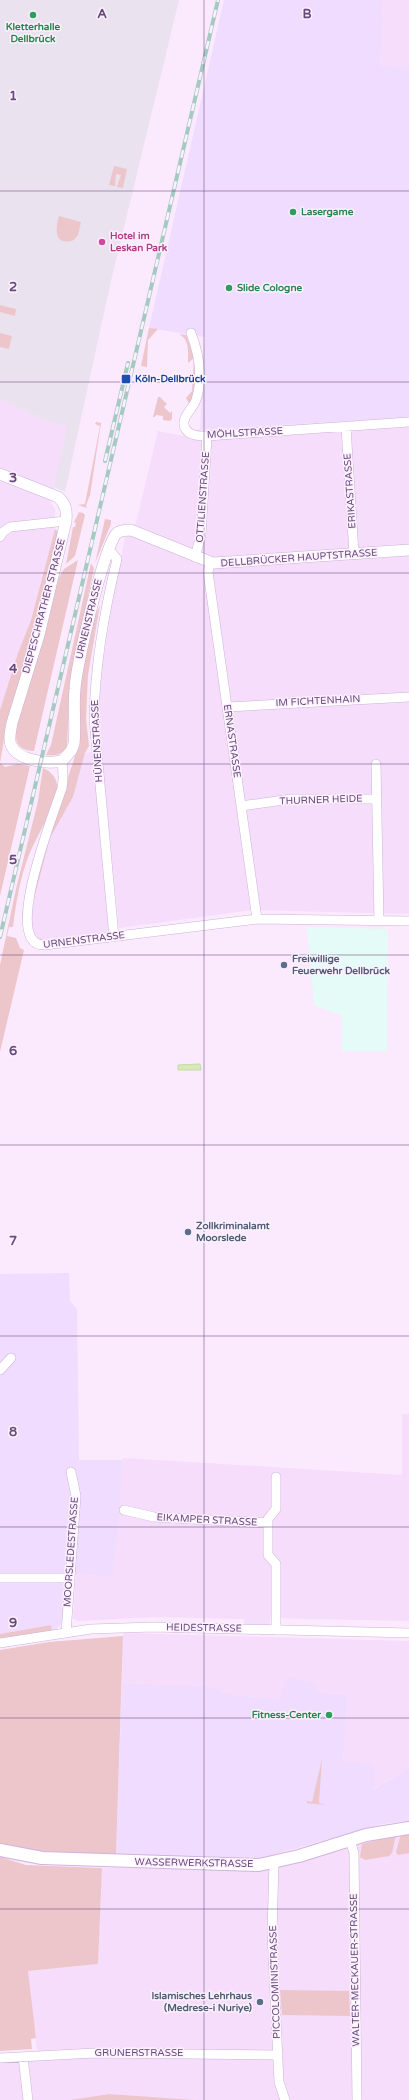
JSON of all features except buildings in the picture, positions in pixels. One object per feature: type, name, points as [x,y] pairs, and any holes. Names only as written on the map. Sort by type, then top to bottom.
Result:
[{"type":"main road","name":"WASSERWERKSTRASSE","points":[[0,1850],[42,1858],[242,1865],[274,1862],[372,1834],[409,1828]]},
{"type":"street","name":"MÖHLSTRASSE","points":[[191,333],[200,359],[197,396],[192,408],[185,417],[184,423],[185,428],[190,434],[207,436],[409,422]]},
{"type":"street","name":"ERIKASTRASSE","points":[[346,427],[354,554]]},
{"type":"street","name":"OTTILIENSTRASSE","points":[[195,556],[201,535],[207,436]]},
{"type":"street","name":"DIEPESCHRATHER STRASSE","points":[[0,474],[58,497],[65,505],[66,520],[39,634],[12,723],[10,736],[11,744],[15,751],[23,756],[44,761],[62,760]]},
{"type":"street","points":[[0,537],[3,528],[66,520]]},
{"type":"street","name":"DELLBRÜCKER HAUPTSTRASSE","points":[[124,530],[131,530],[141,533],[210,563],[409,550]]},
{"type":"street","name":"URNENSTRASSE","points":[[124,530],[115,536],[101,572],[77,670],[74,744],[71,751],[62,760],[62,787],[29,868],[20,903],[19,927],[29,941],[39,946],[257,919],[409,921]]},
{"type":"street","name":"HÜNENSTRASSE","points":[[108,551],[117,559],[106,604],[95,686],[94,719],[114,937]]},
{"type":"street","name":"ERNASTRASSE","points":[[210,563],[208,572],[257,919]]},
{"type":"street","name":"IM FICHTENHAIN","points":[[227,707],[409,698]]},
{"type":"street","name":"THURNER HEIDE","points":[[376,764],[378,921]]},
{"type":"street","name":"THURNER HEIDE","points":[[241,806],[291,799],[377,799]]},
{"type":"street","points":[[0,1370],[11,1358]]},
{"type":"street","name":"MOORSLEDESTRASSE","points":[[66,1633],[76,1496],[71,1472]]},
{"type":"street","points":[[276,1477],[276,1509],[268,1519],[268,1555],[276,1564],[276,1630]]},
{"type":"street","name":"EIKAMPER STRASSE","points":[[124,1510],[154,1517],[268,1523]]},
{"type":"street","points":[[0,1578],[69,1578]]},
{"type":"street","name":"HEIDESTRASSE","points":[[0,1643],[90,1629],[153,1626],[409,1633]]},
{"type":"street","name":"WALTER-MECKAUER-STRASSE","points":[[350,1840],[354,1853],[357,2100]]},
{"type":"street","name":"PICCOLOMINISTRASSE","points":[[274,1862],[272,1933],[279,2082],[285,2100]]},
{"type":"street","name":"GRUNERSTRASSE","points":[[0,2058],[95,2052],[278,2055]]},
{"type":"street","points":[[23,2057],[28,2100]]},
{"type":"shaded area","points":[[0,0],[179,0],[110,285],[65,492],[54,487],[67,426],[49,422],[0,399]]},
{"type":"shaded area","points":[[224,0],[383,0],[380,66],[409,67],[409,418],[200,429],[205,337],[149,328]]},
{"type":"shaded area","points":[[383,0],[409,0],[409,67],[380,66]]},
{"type":"shaded area","points":[[114,166],[127,169],[123,188],[117,187],[121,175],[116,174],[115,186],[109,185]]},
{"type":"shaded area","points":[[59,216],[81,222],[78,235],[74,240],[67,242],[59,239],[57,226]]},
{"type":"shaded area","points":[[0,305],[16,309],[15,316],[0,312]]},
{"type":"shaded area","points":[[149,328],[158,329],[148,340],[147,367],[141,366]]},
{"type":"shaded area","points":[[0,333],[12,336],[9,349],[0,347]]},
{"type":"shaded area","points":[[179,334],[186,335],[195,360],[194,394],[190,405],[186,398],[192,391],[194,358],[188,363],[187,343],[183,336]]},
{"type":"shaded area","points":[[158,397],[160,397],[167,404],[164,407],[170,413],[172,411],[172,419],[170,421],[163,420],[163,416],[156,415],[153,417]]},
{"type":"shaded area","points":[[0,399],[49,422],[67,426],[51,503],[55,509],[55,529],[31,620],[18,653],[0,710]]},
{"type":"shaded area","points":[[409,418],[409,914],[253,910],[119,928],[98,721],[99,688],[112,604],[125,537],[136,523],[158,431],[183,436],[200,429]]},
{"type":"shaded area","points":[[96,422],[101,423],[90,495],[86,505],[87,508],[78,505],[85,504],[100,426],[95,424]]},
{"type":"shaded area","points":[[79,512],[85,515],[75,556],[66,564],[73,527],[75,527],[76,523],[74,522]]},
{"type":"shaded area","points":[[105,519],[111,520],[111,524],[95,563]]},
{"type":"shaded area","points":[[55,529],[59,533],[34,643],[6,728],[0,763],[0,710],[18,653],[31,620]]},
{"type":"shaded area","points":[[78,560],[34,751],[28,750],[22,748],[18,744],[16,738],[17,722],[35,667],[58,579],[64,569]]},
{"type":"shaded area","points":[[91,563],[94,568],[70,680],[67,748],[58,754],[46,755],[51,745]]},
{"type":"shaded area","points":[[100,605],[88,675],[86,719],[89,746],[85,753],[73,797],[50,838],[31,910],[24,918],[22,915],[28,884],[35,861],[42,840],[69,775],[77,748],[79,731],[78,700],[82,664],[91,627]]},
{"type":"shaded area","points":[[93,752],[112,931],[39,940],[25,930],[50,838],[73,797],[85,753]]},
{"type":"shaded area","points":[[0,763],[5,767],[18,764],[30,766],[0,896]]},
{"type":"shaded area","points":[[43,768],[50,772],[54,777],[57,784],[57,792],[52,807],[26,863],[19,890],[13,927],[9,927],[7,936],[16,938],[20,948],[24,950],[0,1052],[0,965],[16,889],[38,801]]},
{"type":"shaded area","points":[[307,927],[388,929],[387,1051],[342,1051],[342,1016],[314,1005]]},
{"type":"shaded area","points":[[200,1064],[201,1070],[178,1070],[178,1065]]},
{"type":"shaded area","points":[[69,1273],[70,1301],[77,1309],[79,1460],[123,1460],[113,1577],[67,1573],[63,1619],[60,1626],[52,1631],[51,1625],[0,1634],[0,1274]]},
{"type":"shaded area","points":[[402,1414],[409,1414],[409,1621],[270,1618],[270,1625],[244,1624],[244,1619],[153,1617],[78,1621],[73,1619],[76,1574],[112,1577],[123,1458],[402,1475]]},
{"type":"shaded area","points":[[51,1625],[52,1631],[0,1640],[0,1634]]},
{"type":"shaded area","points":[[123,1633],[409,1641],[409,1768],[372,1790],[343,1762],[348,1694],[315,1693],[317,1683],[281,1699],[229,1695],[209,1686],[122,1683]]},
{"type":"shaded area","points":[[123,1636],[116,1855],[31,1851],[0,1843],[0,1650],[49,1642]]},
{"type":"shaded area","points":[[286,1678],[317,1683],[316,1693],[348,1694],[343,1762],[374,1765],[373,1790],[409,1768],[409,1821],[383,1824],[258,1859],[116,1855],[122,1683],[209,1686],[229,1695],[281,1699]]},
{"type":"shaded area","points":[[322,1759],[319,1803],[325,1805],[307,1803],[307,1801],[312,1802]]},
{"type":"shaded area","points":[[409,1831],[409,2100],[195,2100],[109,2094],[70,2100],[0,2100],[0,2063],[38,2060],[28,1971],[98,1964],[102,1868],[266,1869],[375,1837]]},
{"type":"shaded area","points":[[409,1833],[409,1853],[398,1855],[396,1852],[401,1834]]},
{"type":"shaded area","points":[[396,1835],[392,1853],[389,1856],[365,1860],[360,1857],[362,1844]]},
{"type":"shaded area","points":[[0,1857],[26,1865],[102,1868],[98,1964],[28,1971],[36,2038],[31,2039],[32,2049],[0,2051]]},
{"type":"shaded area","points":[[280,1990],[349,1991],[350,2016],[282,2015]]},
{"type":"shaded area","points":[[109,2094],[195,2100],[70,2100]]},
{"type":"railway","points":[[0,937],[218,0]]},
{"type":"railway","points":[[105,461],[128,363]]},
{"type":"place","name":"Kletterhalle Dellbrück","points":[[33,15]]},
{"type":"place","name":"Lasergame","points":[[293,212]]},
{"type":"place","name":"Hotel im Leskan Park","points":[[102,242]]},
{"type":"place","name":"Slide Cologne","points":[[229,288]]},
{"type":"place","name":"Köln-Dellbrück","points":[[126,379]]},
{"type":"place","name":"Freiwillige Feuerwehr Dellbrück","points":[[284,965]]},
{"type":"place","name":"Zollkriminalamt Moorslede","points":[[188,1232]]},
{"type":"place","name":"Fitness-Center","points":[[329,1715]]},
{"type":"place","name":"Islamisches Lehrhaus (Medrese-i Nuriye)","points":[[260,2002]]}]
